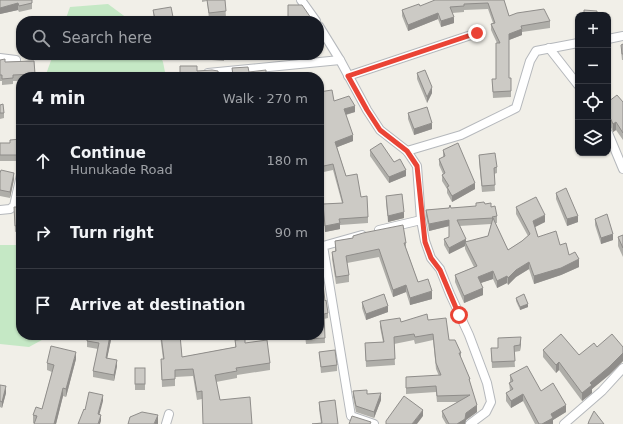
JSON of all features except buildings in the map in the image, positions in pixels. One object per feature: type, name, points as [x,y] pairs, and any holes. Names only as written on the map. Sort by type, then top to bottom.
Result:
[{"type":"street","points":[[301,0],[312,16]]},
{"type":"street","points":[[348,76],[477,33]]},
{"type":"street","points":[[324,34],[380,130],[407,151],[417,166],[425,242],[431,258],[440,270],[469,335],[488,383],[491,402],[486,412],[470,424]]},
{"type":"street","points":[[611,38],[623,36]]},
{"type":"street","points":[[407,151],[461,135],[516,108],[530,61],[536,51],[575,44]]},
{"type":"street","points":[[549,48],[577,84]]},
{"type":"street","points":[[0,58],[16,60]]},
{"type":"street","points":[[214,72],[340,60]]},
{"type":"street","points":[[611,140],[623,169]]},
{"type":"street","points":[[0,210],[10,209],[14,206],[16,197]]},
{"type":"street","points":[[324,246],[373,231],[422,220]]},
{"type":"street","points":[[324,252],[351,416],[374,424]]},
{"type":"street","points":[[564,424],[602,391],[623,368]]},
{"type":"street","points":[[166,424],[168,414]]},
{"type":"green space","points":[[108,4],[124,16],[67,16],[70,7]]},
{"type":"green space","points":[[51,60],[162,60],[165,72],[47,72]]},
{"type":"green space","points":[[0,245],[16,245],[16,340],[42,340],[29,347],[0,344]]},
{"type":"route","points":[[459,315],[440,270],[431,258],[425,242],[417,166],[407,151],[380,130],[348,76],[477,33]]}]
